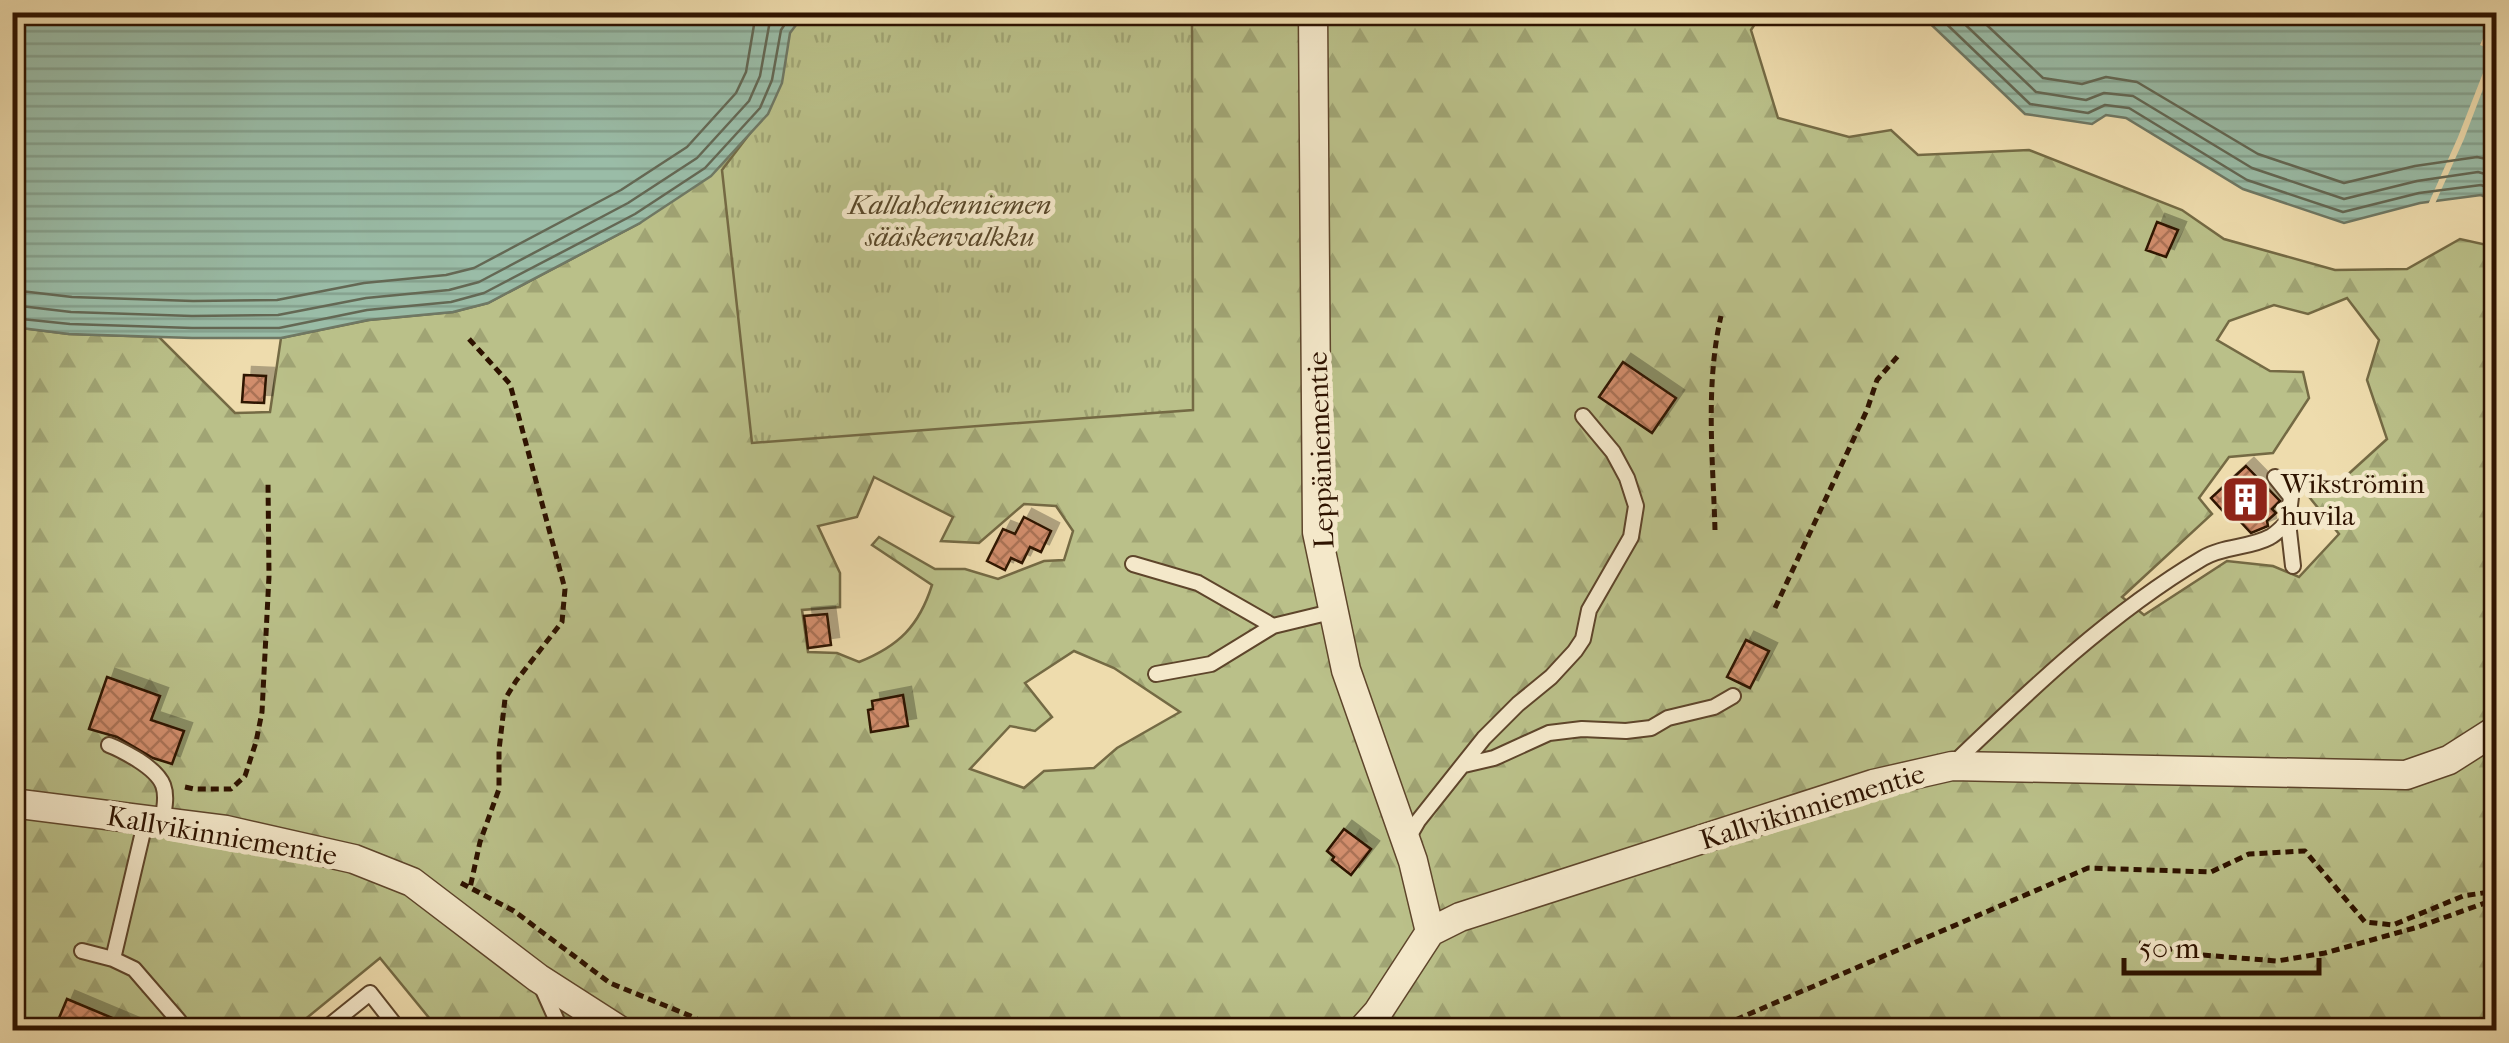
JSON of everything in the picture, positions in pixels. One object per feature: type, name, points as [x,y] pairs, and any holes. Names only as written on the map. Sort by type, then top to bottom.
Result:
[{"type":"street","name":"Leppäniementie","points":[[1313,12],[1317,532],[1346,670],[1406,842],[1430,932]]},
{"type":"street","name":"Kallvikinniementie","points":[[1430,932],[1460,917],[1872,784],[1952,766],[2406,776],[2449,760],[2496,730]]},
{"type":"street","name":"Kallvikinniementie","points":[[12,802],[226,830],[354,859],[412,882],[538,978],[619,1030]]},
{"type":"street","points":[[1362,1030],[1430,932]]},
{"type":"lane","points":[[1406,842],[1484,738],[1575,651],[1583,639],[1589,610],[1632,537],[1636,506],[1627,478],[1613,452],[1583,416]]},
{"type":"lane","points":[[2275,477],[2292,497],[2288,522],[2293,566]]},
{"type":"lane","points":[[1952,766],[2091,638],[2158,588],[2208,555],[2271,537],[2288,522]]},
{"type":"lane","points":[[1133,564],[1198,583],[1273,626]]},
{"type":"lane","points":[[1156,674],[1211,664],[1273,626],[1334,610]]},
{"type":"lane","points":[[1463,765],[1494,758],[1549,732],[1626,732],[1651,728],[1668,718],[1714,707],[1733,696]]},
{"type":"lane","points":[[109,745],[152,769],[166,792],[112,959]]},
{"type":"lane","points":[[82,951],[134,969],[179,1021]]},
{"type":"lane","points":[[538,978],[561,1030]]},
{"type":"lane","points":[[324,1030],[370,993],[399,1030]]},
{"type":"path","points":[[1715,530],[1710,440],[1714,346],[1720,316]]},
{"type":"path","points":[[463,921],[480,842],[499,789],[505,700],[562,622],[565,589],[510,384],[469,339]]},
{"type":"path","points":[[1775,608],[1868,410],[1877,380],[1898,356]]},
{"type":"path","points":[[162,781],[194,789],[230,789],[245,776],[262,712],[269,576],[268,482]]},
{"type":"path","points":[[1712,1030],[2088,868],[2211,872],[2249,854],[2305,850],[2365,922],[2394,925],[2463,896],[2496,895]]},
{"type":"path","points":[[2139,943],[2202,955],[2278,962],[2418,927],[2496,895]]},
{"type":"green space","name":"Kallahdenniemen sääskenvalkku","points":[[796,13],[1192,13],[1193,410],[752,443],[722,170],[751,132]]},
{"type":"green space","points":[[805,13],[1762,13],[1751,30],[1778,118],[1849,137],[1891,130],[1918,155],[2029,150],[2182,210],[2224,239],[2335,270],[2407,269],[2460,239],[2496,247],[2496,1030],[439,1030],[380,958],[292,1030],[13,1030],[13,327],[69,334],[159,337],[235,413],[270,412],[281,338],[369,320],[453,312],[488,303],[640,223]],"holes":[[[2347,298],[2379,340],[2367,380],[2387,439],[2344,478],[2302,488],[2339,534],[2299,577],[2273,566],[2227,561],[2144,615],[2122,597],[2212,514],[2199,498],[2229,457],[2273,453],[2309,398],[2303,372],[2270,371],[2217,340],[2229,321],[2274,305],[2308,314]],[[874,477],[953,517],[941,541],[979,543],[1024,504],[1056,506],[1073,531],[1064,560],[1044,561],[998,579],[965,569],[935,569],[879,537],[872,545],[932,585],[921,612],[906,633],[859,662],[837,653],[808,652],[802,610],[840,607],[840,573],[818,526],[857,517]],[[1074,651],[1114,668],[1180,712],[1117,748],[1094,768],[1044,771],[1024,788],[970,769],[1010,726],[1035,731],[1052,717],[1025,683]]]},
{"type":"water","points":[[13,13],[805,13],[790,33],[782,83],[768,114],[711,176],[640,223],[488,303],[453,312],[368,320],[281,338],[192,338],[69,334],[13,327]]},
{"type":"water","points":[[1919,13],[2496,13],[2496,202],[2481,195],[2420,203],[2344,223],[2243,189],[2126,118],[2106,115],[2092,124],[2025,114]]},
{"type":"pier","points":[[2485,34],[2496,39],[2496,55],[2434,206],[2427,207],[2492,50],[2480,45]]},
{"type":"building","points":[[2157,222],[2178,230],[2166,257],[2146,250]]},
{"type":"building","points":[[1623,362],[1676,398],[1652,433],[1599,397]]},
{"type":"building","points":[[244,375],[266,376],[264,403],[242,402]]},
{"type":"building","name":"Wikströmin huvila","points":[[2246,466],[2280,501],[2272,509],[2276,513],[2267,521],[2268,526],[2251,533],[2236,517],[2231,520],[2211,498]]},
{"type":"building","points":[[1024,517],[1051,531],[1041,552],[1030,547],[1022,563],[1011,558],[1005,570],[987,561],[1003,529],[1015,534]]},
{"type":"building","points":[[827,614],[831,645],[808,648],[804,616]]},
{"type":"building","points":[[1746,640],[1769,651],[1750,688],[1727,677]]},
{"type":"building","points":[[107,677],[160,696],[151,720],[184,731],[172,764],[117,737],[89,729]]},
{"type":"building","points":[[903,695],[908,726],[871,732],[868,710],[873,709],[872,701]]},
{"type":"building","points":[[1344,829],[1371,849],[1351,875],[1327,851]]},
{"type":"building","points":[[67,999],[141,1030],[54,1030]]},
{"type":"place","name":"Wikströmin huvila","points":[[2246,499]]}]
